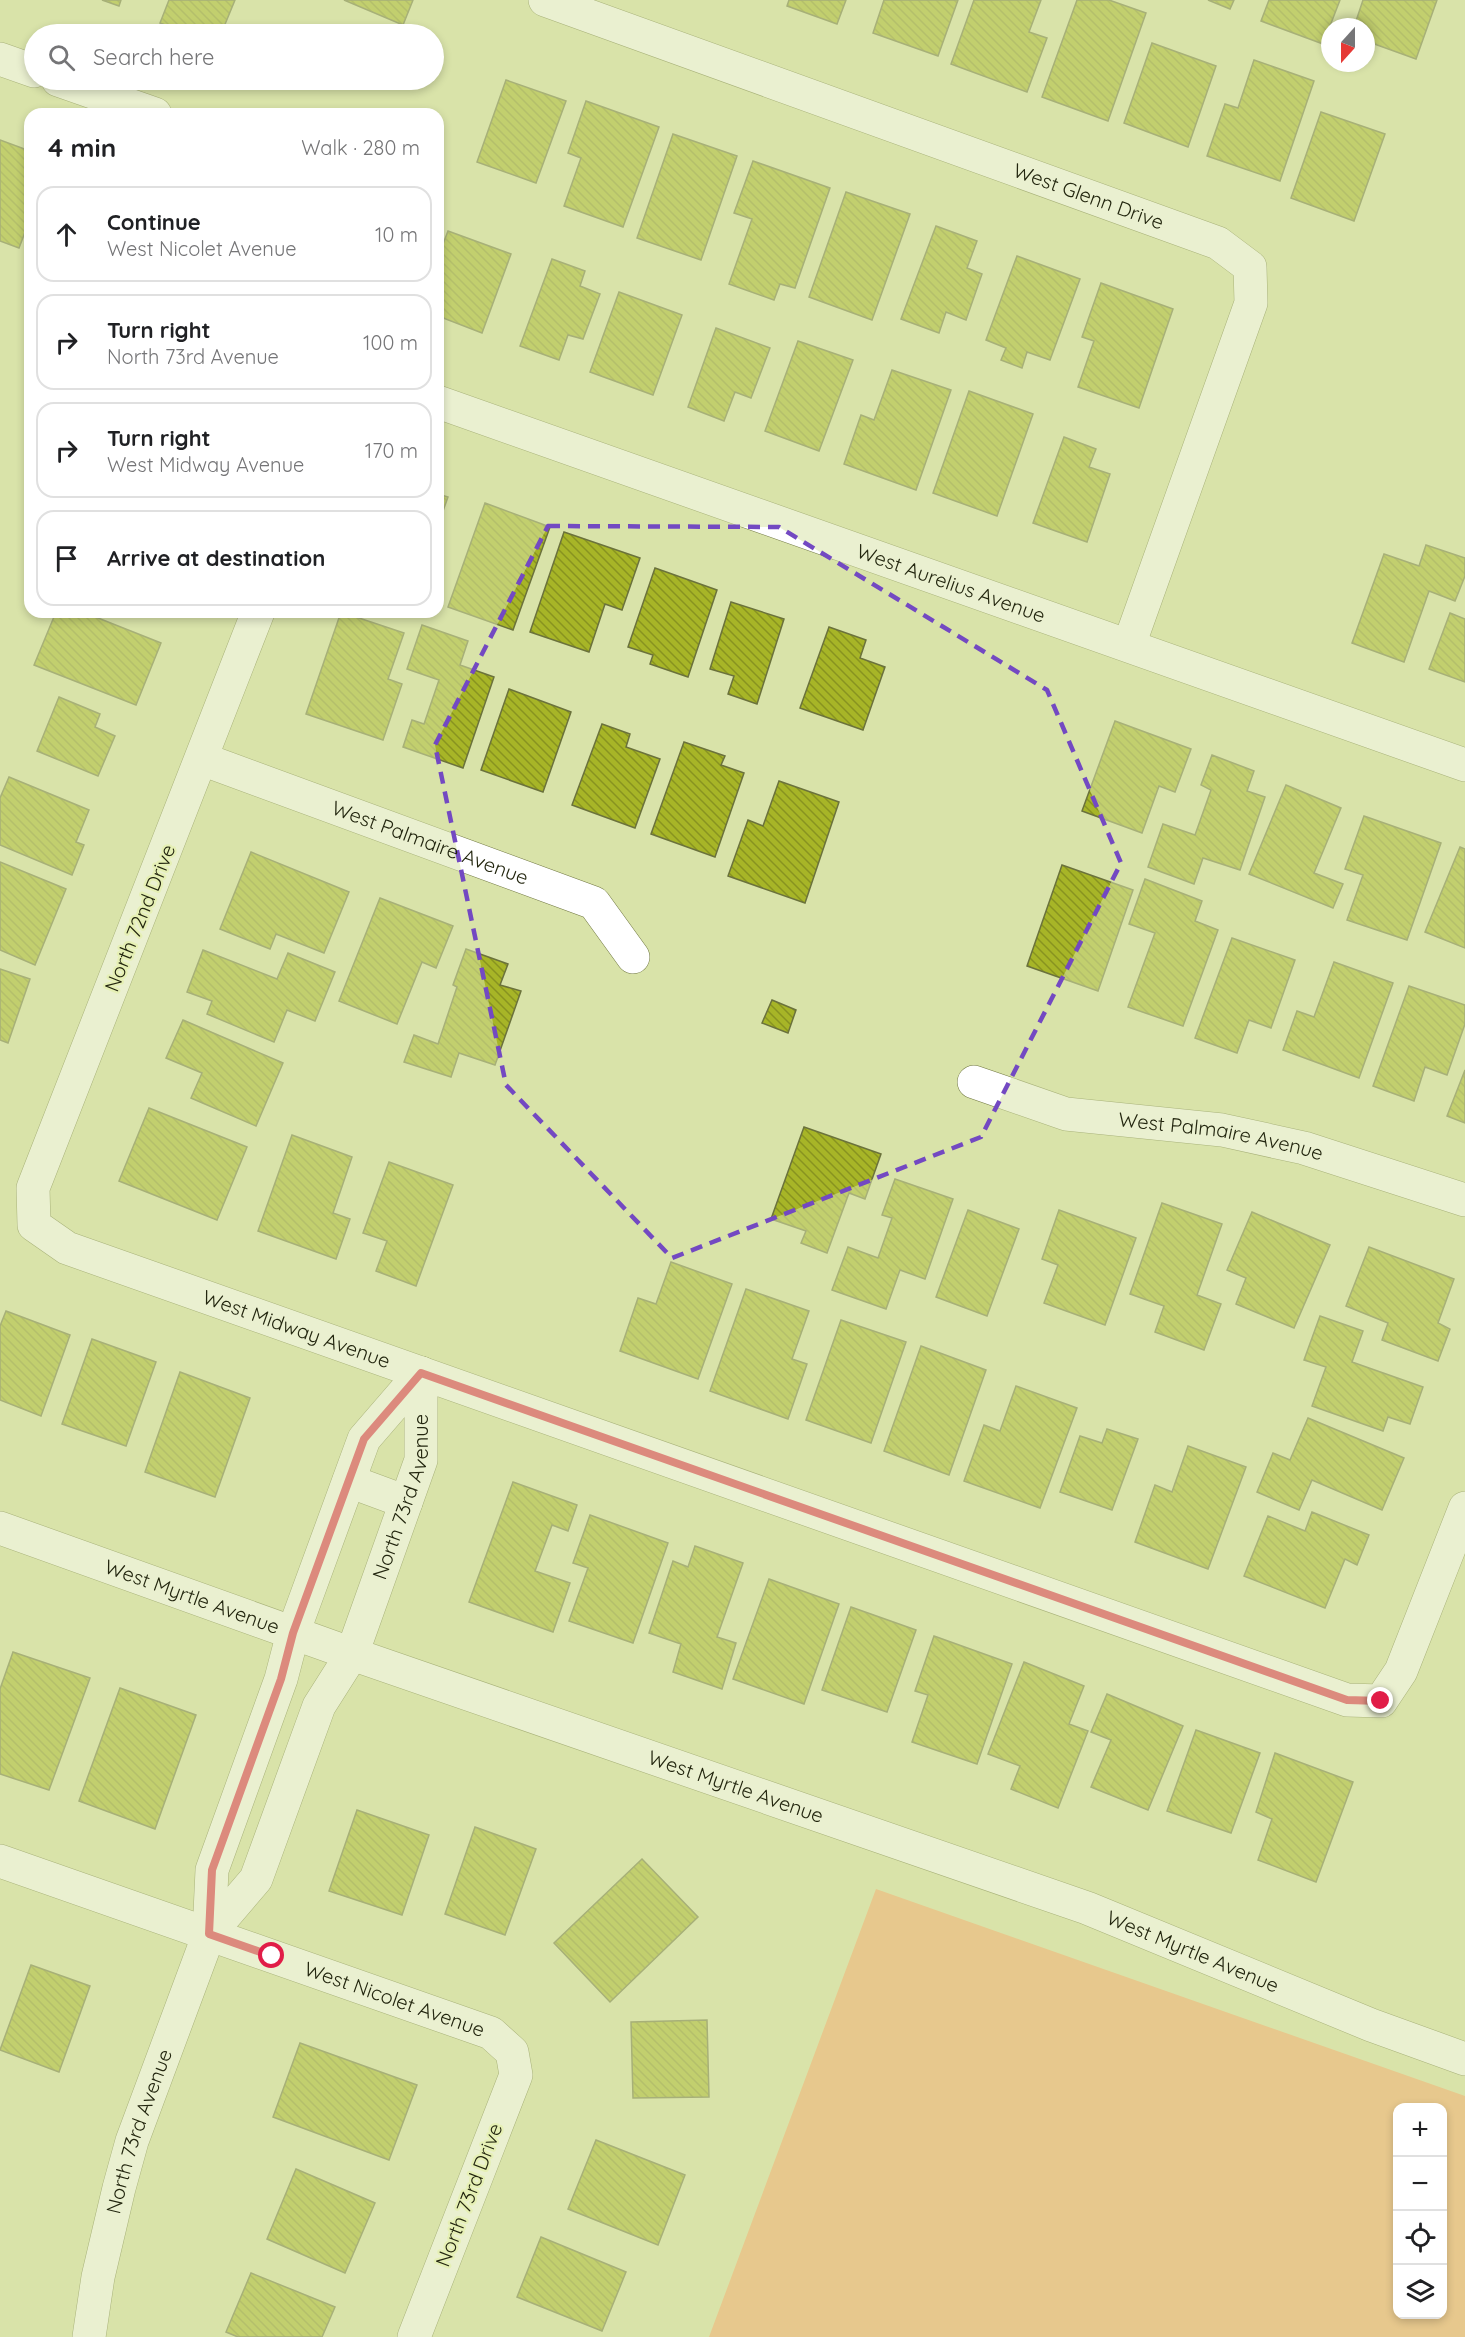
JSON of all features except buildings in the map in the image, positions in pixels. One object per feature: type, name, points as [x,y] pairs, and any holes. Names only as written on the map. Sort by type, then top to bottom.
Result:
[{"type":"street","name":"West Glenn Drive","points":[[545,0],[1218,243],[1250,267],[1251,303],[1129,645]]},
{"type":"street","points":[[0,59],[24,67]]},
{"type":"street","points":[[87,90],[138,108]]},
{"type":"street","name":"West Aurelius Avenue","points":[[444,404],[1465,765]]},
{"type":"street","name":"North 72nd Drive","points":[[34,1225],[33,1188],[256,618]]},
{"type":"street","name":"West Palmaire Avenue","points":[[202,759],[594,903],[633,957]]},
{"type":"street","name":"West Palmaire Avenue","points":[[974,1082],[1066,1114],[1222,1130],[1304,1148],[1465,1200]]},
{"type":"street","name":"West Midway Avenue","points":[[34,1225],[67,1248],[1347,1700],[1381,1701],[1401,1671],[1465,1508]]},
{"type":"street","name":"North 73rd Avenue","points":[[89,2337],[98,2277],[129,2151],[209,1934],[212,1870],[281,1679],[293,1633],[364,1439],[421,1373]]},
{"type":"street","name":"North 73rd Avenue","points":[[209,1934],[256,1879],[321,1700],[352,1654],[421,1460],[421,1373]]},
{"type":"street","points":[[349,1481],[406,1502]]},
{"type":"street","name":"West Myrtle Avenue","points":[[0,1528],[352,1654],[1087,1908],[1371,2025],[1465,2059]]},
{"type":"street","name":"West Nicolet Avenue","points":[[0,1861],[491,2033],[512,2052]]},
{"type":"street","name":"North 73rd Drive","points":[[414,2337],[516,2075],[512,2052]]},
{"type":"highlighted area","points":[[548,526],[779,527],[1047,690],[1121,863],[981,1137],[672,1258],[506,1085],[435,745]]},
{"type":"shaded area","points":[[876,1889],[1465,2096],[1465,2337],[709,2337]]},
{"type":"route","points":[[272,1956],[209,1934],[212,1870],[281,1679],[293,1633],[364,1439],[421,1373],[1347,1700],[1381,1701]]}]
